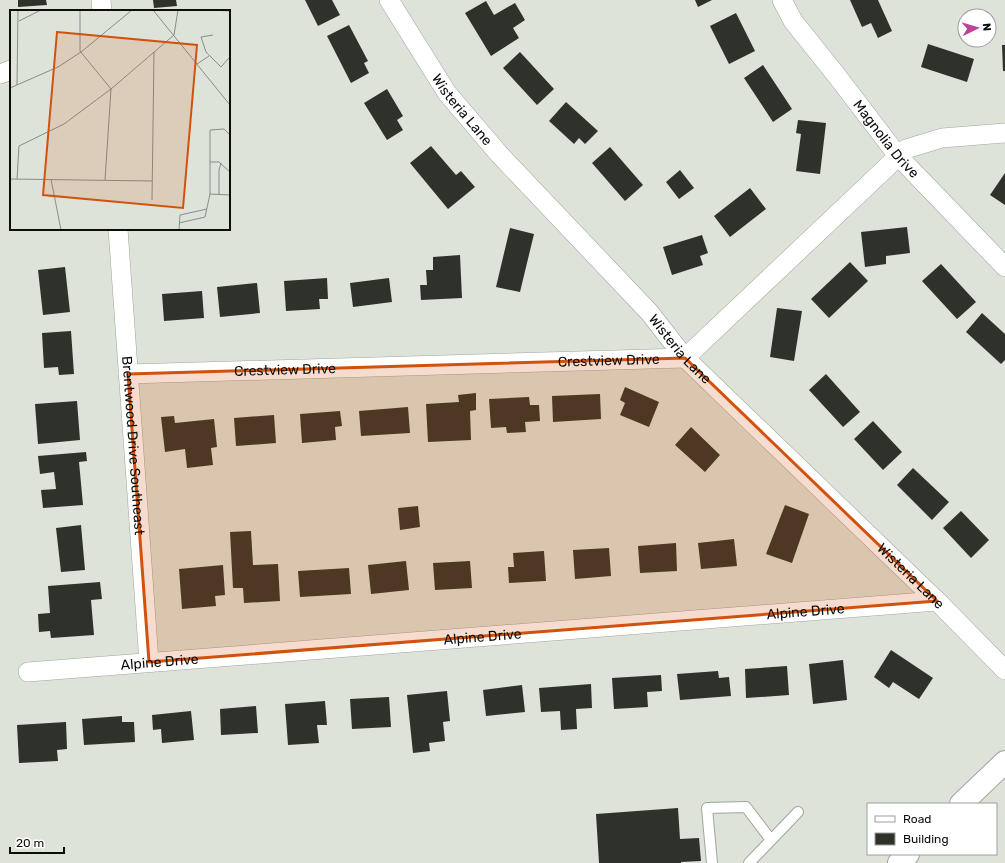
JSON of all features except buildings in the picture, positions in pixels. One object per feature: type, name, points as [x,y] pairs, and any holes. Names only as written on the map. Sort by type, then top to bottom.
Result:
[{"type":"main road","points":[[962,803],[1005,762]]},
{"type":"main road","points":[[899,863],[907,855]]},
{"type":"street","points":[[101,0],[102,10]]},
{"type":"street","name":"Wisteria Lane","points":[[389,0],[447,93],[499,154],[649,312],[685,358],[937,601],[1005,670]]},
{"type":"street","name":"Magnolia Drive","points":[[782,0],[793,21],[898,156],[1005,266]]},
{"type":"street","points":[[0,74],[10,70]]},
{"type":"street","points":[[685,358],[906,149],[942,138],[1005,133]]},
{"type":"street","name":"Brentwood Drive Southeast","points":[[118,230],[149,662]]},
{"type":"street","name":"Crestview Drive","points":[[128,374],[685,358]]},
{"type":"street","name":"Alpine Drive","points":[[28,672],[937,601]]},
{"type":"lane","points":[[712,863],[708,808],[746,807],[771,840]]},
{"type":"lane","points":[[749,863],[798,812]]},
{"type":"highlighted area","points":[[685,358],[937,601],[149,662],[128,374]]}]
